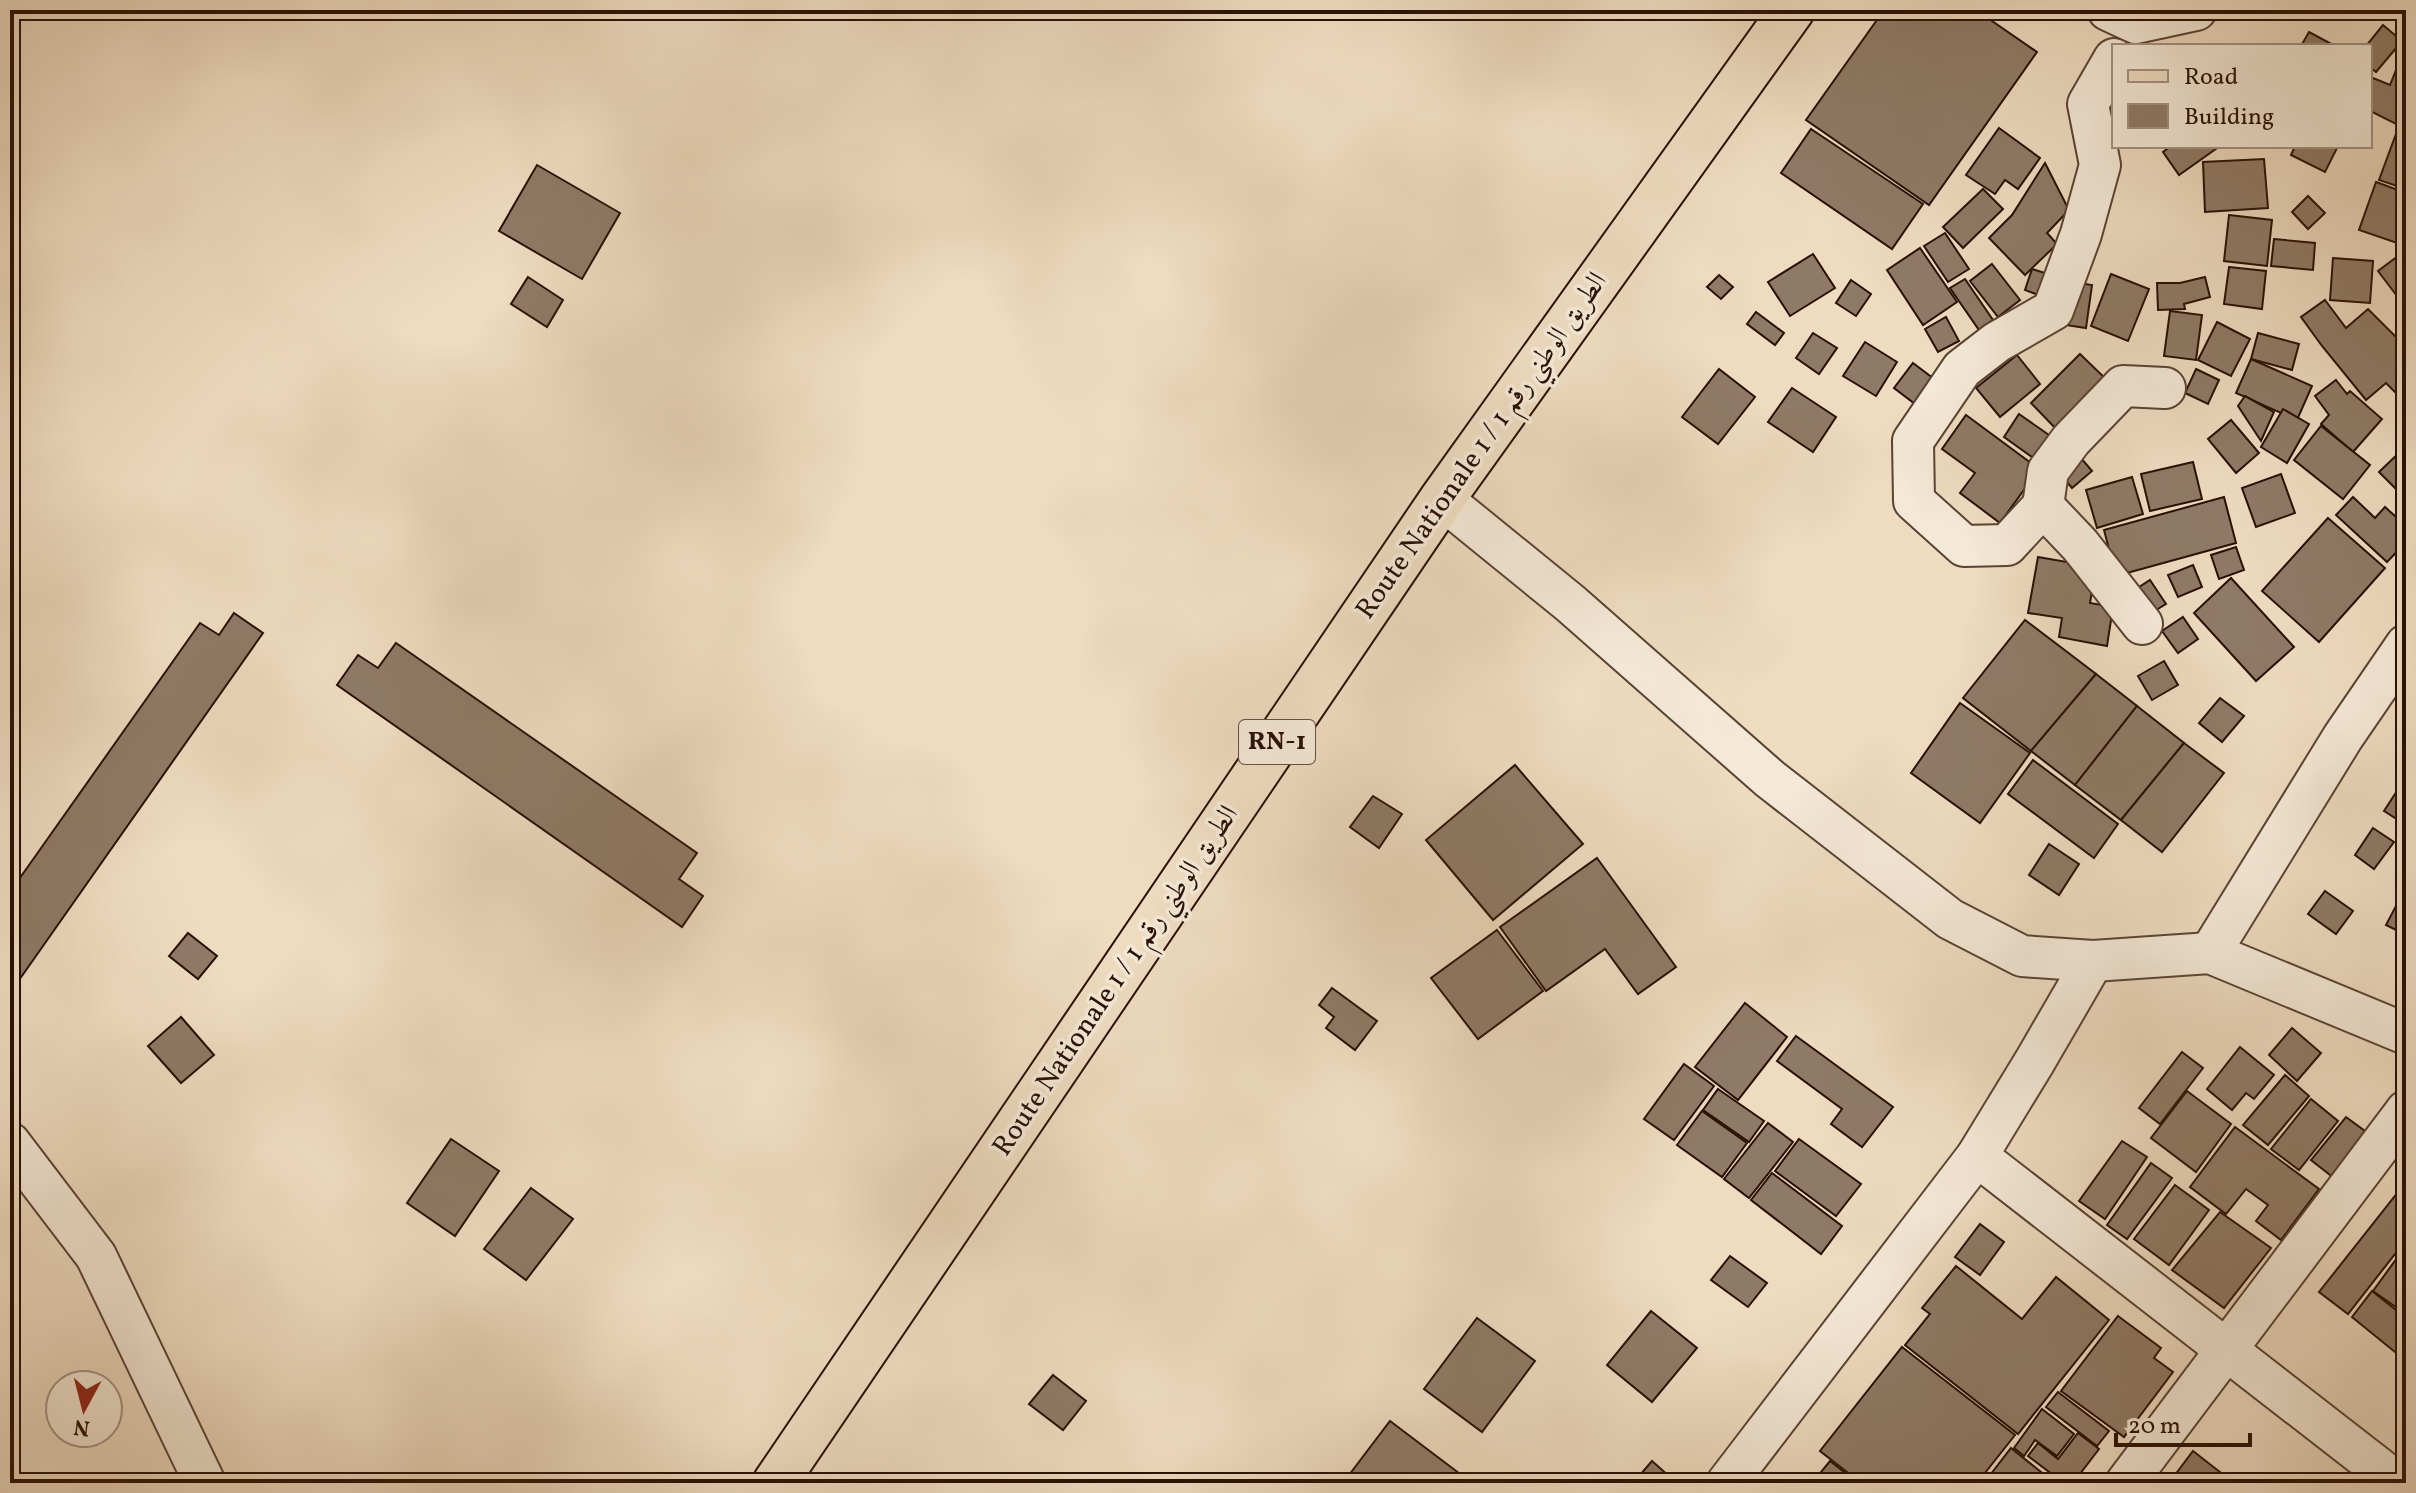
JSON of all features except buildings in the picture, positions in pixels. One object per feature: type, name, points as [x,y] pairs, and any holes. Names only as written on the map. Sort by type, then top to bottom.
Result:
[{"type":"main road","name":"Route Nationale 1 / الطريق الوطني رقم 1","points":[[775,1483],[1442,499],[1792,10]]},
{"type":"street","points":[[2122,26],[2196,10]]},
{"type":"street","points":[[2112,62],[2088,104],[2100,165],[2081,234],[2053,310],[1997,342],[1962,369],[1913,441],[1914,501],[1964,546],[2007,545],[2043,506],[2048,471],[2071,440],[2123,386],[2165,388]]},
{"type":"street","points":[[1442,499],[1570,603],[1770,779],[1950,919],[2022,956],[2093,961],[2210,953],[2406,1034]]},
{"type":"street","points":[[2043,506],[2080,545],[2142,624]]},
{"type":"street","points":[[2210,953],[2343,737],[2406,645]]},
{"type":"street","points":[[1727,1483],[1977,1156],[2093,961]]},
{"type":"street","points":[[2126,1483],[2406,1111]]},
{"type":"street","points":[[10,1143],[96,1256],[205,1483]]},
{"type":"street","points":[[1977,1156],[2398,1483]]}]
